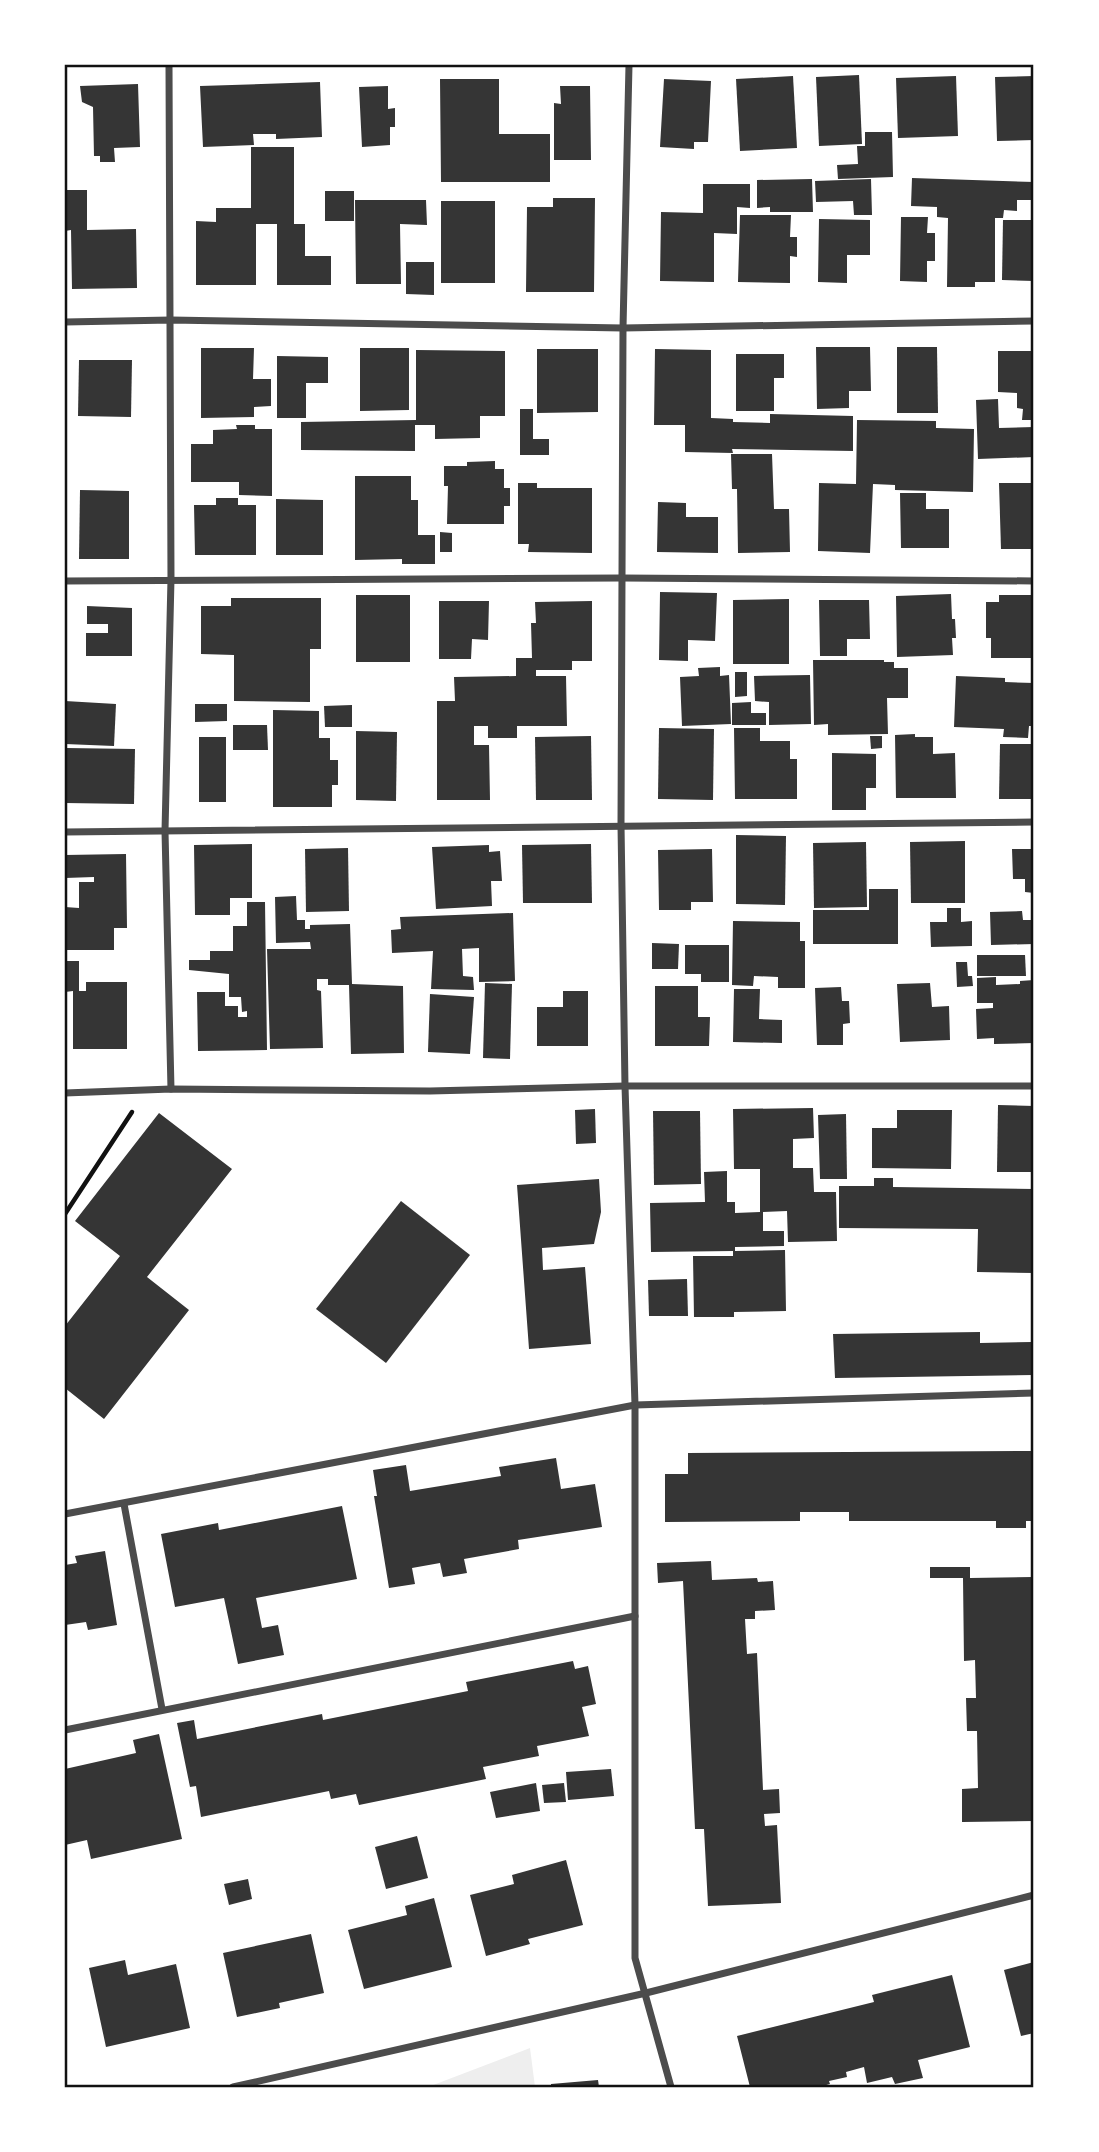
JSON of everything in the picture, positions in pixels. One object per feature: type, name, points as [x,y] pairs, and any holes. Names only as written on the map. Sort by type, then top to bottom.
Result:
[{"type":"street","points":[[169,65],[171,579],[165,831],[171,1089]]},
{"type":"street","points":[[629,65],[623,328],[621,825],[625,1086],[635,1405],[635,1958],[671,2087]]},
{"type":"street","points":[[65,322],[171,320],[623,328],[1034,321]]},
{"type":"street","points":[[65,581],[622,578],[1034,581]]},
{"type":"street","points":[[65,832],[1034,822]]},
{"type":"street","points":[[65,1093],[171,1089],[430,1091],[625,1086],[1034,1086]]},
{"type":"street","points":[[65,1514],[635,1405],[1034,1393]]},
{"type":"street","points":[[124,1504],[162,1709]]},
{"type":"street","points":[[65,1730],[635,1616]]},
{"type":"street","points":[[233,2087],[646,1993],[1034,1895]]},
{"type":"path","points":[[65,1214],[146,1091]]},
{"type":"shaded area","points":[[530,2048],[535,2087],[428,2087]]},
{"type":"building","points":[[859,75],[862,144],[819,146],[816,77]]},
{"type":"building","points":[[793,76],[797,148],[740,151],[736,79]]},
{"type":"building","points":[[956,76],[958,136],[898,138],[896,78]]},
{"type":"building","points":[[1034,76],[1034,140],[997,141],[995,77]]},
{"type":"building","points":[[440,79],[499,79],[499,134],[550,134],[550,182],[441,182]]},
{"type":"building","points":[[664,79],[711,81],[708,142],[694,142],[694,149],[660,147]]},
{"type":"building","points":[[320,82],[322,137],[276,139],[276,134],[253,134],[254,145],[203,147],[200,86]]},
{"type":"building","points":[[138,84],[140,147],[114,148],[115,162],[100,162],[100,156],[94,156],[93,107],[82,102],[80,86]]},
{"type":"building","points":[[388,86],[388,109],[395,108],[395,127],[390,127],[390,145],[362,147],[359,87]]},
{"type":"building","points":[[560,86],[590,86],[591,160],[554,160],[554,103],[561,104]]},
{"type":"building","points":[[865,132],[892,132],[893,177],[838,179],[837,165],[858,164],[857,146],[865,146]]},
{"type":"building","points":[[251,147],[294,147],[294,224],[305,224],[305,256],[331,256],[331,285],[277,285],[277,224],[256,224],[256,285],[196,285],[196,221],[216,222],[216,208],[251,208]]},
{"type":"building","points":[[912,178],[1034,182],[1034,200],[1017,200],[1017,211],[1004,210],[1003,218],[995,218],[995,282],[975,282],[975,287],[947,287],[948,218],[937,217],[937,207],[911,206]]},
{"type":"building","points":[[812,179],[813,212],[770,212],[770,207],[757,208],[757,180]]},
{"type":"building","points":[[871,179],[872,215],[854,215],[853,201],[816,202],[815,181]]},
{"type":"building","points":[[703,184],[750,184],[750,208],[737,207],[737,234],[714,233],[714,282],[660,281],[661,212],[703,213]]},
{"type":"building","points":[[65,190],[87,190],[87,230],[136,229],[137,288],[72,289],[71,230],[65,231]]},
{"type":"building","points":[[325,191],[354,191],[354,221],[325,221]]},
{"type":"building","points":[[553,198],[595,198],[594,292],[526,292],[527,207],[553,207]]},
{"type":"building","points":[[355,200],[426,200],[427,225],[400,224],[401,284],[356,284]]},
{"type":"building","points":[[441,201],[495,201],[495,283],[441,283]]},
{"type":"building","points":[[740,215],[791,215],[790,237],[797,237],[797,257],[790,256],[790,283],[738,282]]},
{"type":"building","points":[[901,217],[928,217],[927,233],[935,233],[935,261],[927,261],[927,282],[900,281]]},
{"type":"building","points":[[819,219],[870,220],[870,255],[847,255],[847,283],[818,282]]},
{"type":"building","points":[[1003,220],[1034,220],[1034,281],[1002,280]]},
{"type":"building","points":[[406,262],[434,262],[434,295],[406,294]]},
{"type":"building","points":[[816,347],[870,347],[871,391],[849,391],[849,408],[817,409]]},
{"type":"building","points":[[897,347],[937,347],[938,413],[897,413]]},
{"type":"building","points":[[201,348],[254,348],[253,379],[271,379],[271,406],[254,407],[254,417],[201,418]]},
{"type":"building","points":[[360,348],[409,348],[409,410],[360,411]]},
{"type":"building","points":[[537,349],[598,349],[598,412],[537,413]]},
{"type":"building","points":[[655,349],[711,350],[711,418],[733,419],[733,422],[770,423],[770,414],[853,416],[853,451],[732,449],[733,453],[685,452],[685,425],[654,425]]},
{"type":"building","points":[[416,350],[505,351],[505,416],[480,416],[480,438],[435,439],[435,425],[415,425],[415,451],[301,450],[301,422],[416,420]]},
{"type":"building","points":[[998,351],[1034,351],[1034,420],[1022,420],[1023,409],[1017,408],[1017,393],[998,392]]},
{"type":"building","points":[[736,354],[784,354],[784,378],[774,378],[774,411],[736,411]]},
{"type":"building","points":[[277,356],[328,357],[328,383],[306,383],[306,418],[277,418]]},
{"type":"building","points":[[79,360],[132,360],[131,417],[78,416]]},
{"type":"building","points":[[998,399],[999,428],[1034,427],[1034,457],[978,459],[976,400]]},
{"type":"building","points":[[520,409],[533,409],[533,439],[549,439],[549,455],[520,455]]},
{"type":"building","points":[[857,420],[936,421],[936,428],[974,429],[973,492],[895,490],[895,485],[873,484],[870,553],[818,551],[819,483],[856,484]]},
{"type":"building","points":[[236,425],[272,429],[272,496],[239,495],[239,482],[191,482],[191,444],[213,444],[213,430],[237,429]]},
{"type":"building","points":[[731,454],[772,454],[774,509],[789,509],[790,552],[738,553],[737,489],[732,489]]},
{"type":"building","points":[[495,461],[495,469],[504,469],[504,488],[510,488],[510,506],[504,506],[504,524],[447,524],[448,486],[444,486],[444,466],[467,466],[467,462]]},
{"type":"building","points":[[355,476],[411,476],[411,500],[418,500],[418,535],[435,535],[435,564],[402,564],[402,559],[355,560]]},
{"type":"building","points":[[518,483],[537,483],[537,488],[592,488],[592,553],[528,552],[529,544],[518,544]]},
{"type":"building","points":[[999,483],[1034,483],[1034,549],[1001,549]]},
{"type":"building","points":[[80,490],[129,491],[129,559],[79,559]]},
{"type":"building","points":[[900,493],[926,493],[926,509],[949,509],[949,548],[901,548]]},
{"type":"building","points":[[216,498],[238,498],[238,505],[256,505],[256,555],[195,555],[194,505],[216,505]]},
{"type":"building","points":[[276,499],[323,500],[323,555],[276,555]]},
{"type":"building","points":[[658,502],[686,503],[686,517],[718,517],[718,553],[657,552]]},
{"type":"building","points":[[440,532],[452,533],[452,552],[440,552]]},
{"type":"building","points":[[660,592],[717,593],[715,641],[688,640],[688,661],[659,660]]},
{"type":"building","points":[[951,594],[956,638],[952,638],[953,655],[897,657],[896,596]]},
{"type":"building","points":[[356,595],[410,595],[410,662],[356,662]]},
{"type":"building","points":[[999,595],[1034,595],[1034,658],[991,658],[991,638],[986,638],[986,602],[999,602]]},
{"type":"building","points":[[231,598],[321,598],[321,649],[310,649],[310,702],[234,701],[234,655],[201,654],[201,606],[231,606]]},
{"type":"building","points":[[789,599],[789,664],[733,664],[733,600]]},
{"type":"building","points":[[819,600],[869,600],[870,639],[847,639],[847,656],[820,656]]},
{"type":"building","points":[[439,601],[489,601],[488,640],[472,639],[471,659],[439,659]]},
{"type":"building","points":[[592,601],[592,661],[572,661],[572,670],[536,670],[536,676],[566,676],[567,726],[517,726],[517,738],[488,738],[488,726],[474,726],[474,745],[489,745],[490,800],[437,800],[437,701],[455,701],[454,677],[516,676],[516,658],[532,658],[531,623],[536,623],[535,602]]},
{"type":"building","points":[[87,606],[132,608],[132,656],[86,656],[86,633],[108,633],[108,624],[87,624]]},
{"type":"building","points":[[813,660],[884,660],[894,662],[894,668],[908,668],[908,698],[887,698],[888,734],[828,735],[828,724],[814,725]]},
{"type":"building","points":[[720,667],[720,676],[729,675],[731,724],[682,726],[680,677],[699,676],[698,668]]},
{"type":"building","points":[[735,672],[747,672],[747,696],[735,697]]},
{"type":"building","points":[[810,675],[811,724],[769,725],[769,702],[755,701],[754,676]]},
{"type":"building","points":[[956,676],[1005,678],[1005,682],[1034,683],[1034,726],[1029,726],[1028,738],[1003,737],[1004,729],[954,727]]},
{"type":"building","points":[[65,701],[116,704],[114,746],[65,744]]},
{"type":"building","points":[[751,702],[751,713],[766,713],[766,725],[732,725],[732,703]]},
{"type":"building","points":[[195,704],[227,704],[227,721],[195,722]]},
{"type":"building","points":[[352,705],[352,727],[325,727],[324,706]]},
{"type":"building","points":[[273,710],[319,711],[319,738],[330,738],[330,760],[338,760],[338,785],[332,785],[332,807],[273,807]]},
{"type":"building","points":[[233,725],[267,725],[268,750],[233,750]]},
{"type":"building","points":[[659,728],[714,729],[713,800],[658,799]]},
{"type":"building","points":[[734,728],[760,728],[760,741],[790,741],[790,759],[797,759],[797,799],[735,799]]},
{"type":"building","points":[[356,731],[397,732],[396,801],[356,800]]},
{"type":"building","points":[[915,734],[915,737],[933,737],[933,754],[955,753],[956,798],[896,798],[895,735]]},
{"type":"building","points":[[591,736],[592,800],[536,800],[535,737]]},
{"type":"building","points":[[870,736],[882,736],[882,748],[871,749]]},
{"type":"building","points":[[199,737],[226,737],[226,802],[199,802]]},
{"type":"building","points":[[1000,744],[1034,744],[1034,799],[999,799]]},
{"type":"building","points":[[66,748],[135,749],[134,804],[65,803]]},
{"type":"building","points":[[832,753],[876,754],[876,788],[866,788],[866,810],[832,810]]},
{"type":"building","points":[[736,835],[786,836],[785,905],[736,904]]},
{"type":"building","points":[[965,841],[965,903],[911,903],[910,842]]},
{"type":"building","points":[[866,842],[867,907],[814,908],[813,843]]},
{"type":"building","points":[[252,844],[252,898],[230,898],[230,915],[195,915],[194,845]]},
{"type":"building","points":[[591,844],[592,903],[523,903],[522,845]]},
{"type":"building","points":[[489,845],[489,852],[500,851],[502,881],[491,881],[492,906],[436,909],[432,847]]},
{"type":"building","points":[[348,848],[349,911],[306,912],[305,849]]},
{"type":"building","points":[[712,849],[713,902],[691,902],[691,910],[659,910],[658,850]]},
{"type":"building","points":[[1012,849],[1034,849],[1034,893],[1025,892],[1025,879],[1013,879]]},
{"type":"building","points":[[126,854],[127,928],[114,928],[114,950],[65,950],[65,907],[79,908],[79,882],[94,882],[94,877],[65,878],[65,855]]},
{"type":"building","points":[[869,889],[898,889],[898,944],[813,944],[813,910],[869,910]]},
{"type":"building","points":[[296,896],[297,920],[305,920],[305,929],[310,929],[310,925],[350,924],[352,984],[403,986],[404,1053],[351,1054],[349,985],[328,985],[328,979],[317,979],[317,990],[321,991],[323,1048],[270,1049],[267,949],[311,949],[310,942],[276,943],[275,897]]},
{"type":"building","points":[[247,902],[265,902],[267,1050],[198,1051],[197,992],[225,992],[225,1006],[238,1006],[238,1017],[247,1017],[247,1011],[242,1012],[241,997],[229,997],[229,974],[189,970],[189,960],[210,960],[210,951],[233,951],[233,926],[247,926]]},
{"type":"building","points":[[947,908],[961,908],[961,922],[972,921],[972,946],[931,947],[930,922],[947,922]]},
{"type":"building","points":[[1022,911],[1023,920],[1034,920],[1034,944],[991,945],[990,912]]},
{"type":"building","points":[[513,913],[515,981],[479,982],[479,948],[462,949],[463,976],[473,977],[474,990],[431,989],[433,951],[392,953],[391,930],[401,929],[400,917]]},
{"type":"building","points":[[733,921],[800,922],[800,941],[805,941],[805,988],[778,988],[778,977],[754,976],[753,986],[732,985]]},
{"type":"building","points":[[652,943],[679,944],[678,969],[652,969]]},
{"type":"building","points":[[685,945],[729,945],[729,982],[701,982],[701,974],[685,974]]},
{"type":"building","points":[[977,955],[1025,955],[1026,976],[977,976]]},
{"type":"building","points":[[65,961],[79,961],[79,991],[86,991],[86,982],[127,982],[127,1049],[73,1049],[73,991],[65,992]]},
{"type":"building","points":[[956,962],[967,962],[968,976],[972,976],[973,986],[957,987]]},
{"type":"building","points":[[996,977],[996,985],[1020,984],[1020,981],[1034,980],[1034,1043],[994,1044],[994,1038],[977,1039],[976,1009],[993,1008],[993,1003],[977,1003],[977,978]]},
{"type":"building","points":[[485,983],[512,984],[510,1059],[483,1058]]},
{"type":"building","points":[[930,983],[932,1007],[949,1006],[950,1040],[900,1042],[897,984]]},
{"type":"building","points":[[655,986],[698,986],[698,1017],[710,1017],[709,1046],[655,1046]]},
{"type":"building","points":[[841,987],[842,1001],[849,1001],[850,1023],[843,1024],[843,1045],[817,1045],[815,988]]},
{"type":"building","points":[[734,989],[760,989],[759,1019],[782,1020],[782,1043],[733,1042]]},
{"type":"building","points":[[563,991],[588,991],[588,1046],[537,1046],[537,1007],[563,1007]]},
{"type":"building","points":[[430,994],[474,997],[470,1054],[428,1052]]},
{"type":"building","points":[[998,1105],[1034,1106],[1034,1172],[997,1172]]},
{"type":"building","points":[[813,1108],[814,1138],[793,1139],[793,1168],[813,1168],[814,1192],[836,1192],[837,1241],[788,1242],[787,1211],[763,1212],[763,1231],[784,1231],[784,1246],[735,1247],[735,1251],[785,1250],[786,1311],[734,1312],[734,1317],[694,1317],[693,1256],[733,1256],[733,1251],[651,1252],[650,1203],[705,1202],[704,1172],[727,1171],[727,1202],[735,1202],[735,1213],[760,1212],[760,1169],[734,1169],[733,1109]]},
{"type":"building","points":[[595,1109],[596,1143],[576,1144],[575,1110]]},
{"type":"building","points":[[897,1110],[952,1110],[951,1169],[872,1168],[872,1128],[897,1128]]},
{"type":"building","points":[[653,1111],[700,1111],[701,1184],[654,1185]]},
{"type":"building","points":[[159,1113],[232,1169],[147,1277],[189,1310],[104,1419],[65,1388],[65,1326],[120,1256],[75,1221]]},
{"type":"building","points":[[846,1114],[847,1179],[820,1179],[818,1115]]},
{"type":"building","points":[[874,1178],[893,1178],[893,1187],[1034,1189],[1034,1273],[977,1272],[978,1229],[839,1228],[839,1186],[874,1186]]},
{"type":"building","points":[[599,1179],[601,1212],[594,1244],[542,1248],[543,1270],[585,1267],[591,1344],[529,1349],[517,1185]]},
{"type":"building","points":[[401,1201],[470,1255],[386,1363],[316,1309]]},
{"type":"building","points":[[687,1279],[688,1316],[649,1316],[648,1280]]},
{"type":"building","points":[[980,1332],[980,1343],[1032,1342],[1033,1375],[835,1378],[833,1334]]},
{"type":"building","points":[[1034,1451],[1034,1521],[1026,1521],[1026,1528],[996,1528],[996,1521],[849,1521],[849,1512],[800,1512],[800,1521],[665,1522],[665,1474],[688,1474],[688,1453]]},
{"type":"building","points":[[556,1458],[561,1489],[595,1484],[602,1527],[518,1540],[519,1549],[464,1559],[467,1573],[443,1577],[440,1563],[412,1568],[415,1584],[389,1588],[374,1496],[377,1496],[373,1470],[406,1465],[410,1491],[501,1476],[499,1467]]},
{"type":"building","points":[[342,1506],[357,1579],[256,1598],[262,1628],[278,1625],[284,1655],[238,1664],[224,1598],[175,1607],[161,1534],[218,1523],[219,1530]]},
{"type":"building","points":[[105,1551],[117,1625],[88,1630],[86,1622],[65,1625],[65,1565],[77,1563],[75,1556]]},
{"type":"building","points":[[711,1561],[712,1580],[757,1578],[758,1582],[773,1581],[775,1610],[755,1611],[755,1619],[745,1619],[747,1654],[757,1653],[763,1790],[779,1789],[780,1813],[764,1814],[765,1826],[777,1825],[781,1903],[708,1906],[704,1829],[695,1829],[683,1581],[658,1583],[657,1563]]},
{"type":"building","points":[[930,1567],[970,1567],[970,1578],[1033,1577],[1034,1821],[962,1822],[962,1789],[978,1788],[977,1731],[967,1731],[966,1698],[976,1698],[975,1660],[964,1661],[963,1578],[930,1578]]},
{"type":"building","points":[[573,1661],[575,1669],[588,1666],[596,1704],[582,1707],[589,1736],[537,1746],[539,1756],[483,1767],[486,1779],[359,1805],[356,1794],[331,1799],[329,1791],[201,1817],[196,1786],[190,1787],[177,1723],[194,1720],[197,1739],[322,1714],[323,1720],[468,1691],[466,1682]]},
{"type":"building","points":[[159,1734],[182,1839],[91,1859],[87,1840],[65,1845],[65,1769],[136,1753],[133,1740]]},
{"type":"building","points":[[611,1769],[614,1796],[568,1800],[566,1772]]},
{"type":"building","points":[[536,1783],[540,1811],[496,1818],[490,1792]]},
{"type":"building","points":[[564,1783],[566,1802],[544,1803],[542,1785]]},
{"type":"building","points":[[417,1836],[428,1878],[386,1889],[375,1847]]},
{"type":"building","points":[[566,1860],[583,1925],[528,1939],[530,1944],[486,1956],[470,1895],[514,1884],[512,1875]]},
{"type":"building","points":[[248,1879],[252,1899],[229,1905],[224,1884]]},
{"type":"building","points":[[434,1898],[452,1967],[364,1989],[348,1930],[407,1915],[405,1906]]},
{"type":"building","points":[[311,1934],[324,1993],[279,2003],[280,2008],[237,2017],[223,1953]]},
{"type":"building","points":[[125,1960],[128,1975],[176,1964],[190,2028],[106,2047],[89,1968]]},
{"type":"building","points":[[1034,1962],[1034,2033],[1021,2036],[1004,1970]]},
{"type":"building","points":[[952,1975],[970,2047],[918,2060],[923,2078],[895,2084],[892,2077],[867,2083],[864,2067],[846,2072],[847,2077],[829,2081],[830,2084],[819,2087],[750,2087],[737,2036],[874,2002],[872,1995]]},
{"type":"building","points":[[598,2080],[599,2087],[551,2087],[551,2084]]}]
